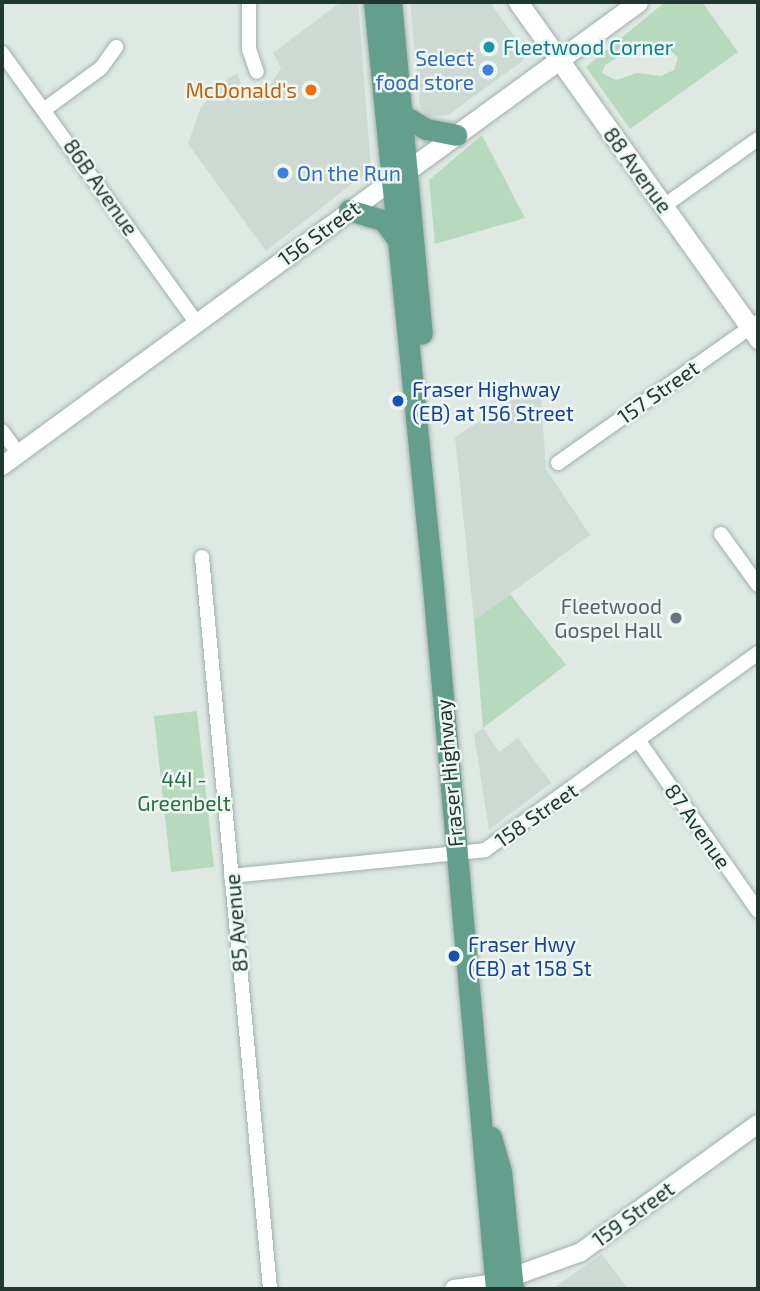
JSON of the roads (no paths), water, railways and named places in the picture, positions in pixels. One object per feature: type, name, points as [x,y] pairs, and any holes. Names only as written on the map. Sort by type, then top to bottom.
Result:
[{"type":"main road","name":"Fraser Highway","points":[[374,2],[428,391],[419,443]]},
{"type":"main road","name":"Fraser Highway","points":[[391,2],[401,114],[399,244],[480,1102],[504,1285]]},
{"type":"main road","name":"88 Avenue","points":[[518,2],[756,330]]},
{"type":"main road","name":"156 Street","points":[[400,175],[638,2]]},
{"type":"main road","points":[[401,114],[426,130],[456,135]]},
{"type":"main road","points":[[349,210],[384,221],[399,244]]},
{"type":"street","points":[[250,2],[249,49],[257,72]]},
{"type":"street","points":[[45,109],[101,68],[116,47]]},
{"type":"street","name":"86B Avenue","points":[[4,62],[45,109],[197,323]]},
{"type":"street","points":[[664,206],[758,139]]},
{"type":"street","name":"156 Street","points":[[2,467],[400,175]]},
{"type":"street","name":"157 Street","points":[[558,463],[756,330]]},
{"type":"street","points":[[2,431],[19,454]]},
{"type":"street","points":[[721,534],[758,585]]},
{"type":"street","name":"85 Avenue","points":[[202,556],[270,1289]]},
{"type":"street","name":"158 Street","points":[[231,876],[456,854],[495,845],[758,653]]},
{"type":"street","name":"87 Avenue","points":[[638,740],[758,911]]},
{"type":"street","name":"159 Street","points":[[453,1289],[504,1285],[581,1252],[757,1127]]},
{"type":"place","name":"Fleetwood Corner","points":[[489,47]]},
{"type":"place","name":"Select food store","points":[[488,70]]},
{"type":"place","name":"McDonald's","points":[[311,90]]},
{"type":"place","name":"On the Run","points":[[283,173]]},
{"type":"place","name":"Fraser Highway (EB) at 156 Street","points":[[398,401]]},
{"type":"place","name":"Fleetwood Gospel Hall","points":[[676,618]]},
{"type":"place","name":"Fraser Hwy (EB) at 158 St","points":[[454,956]]},
{"type":"park label","name":"44I - Greenbelt","points":[[184,791]]}]
